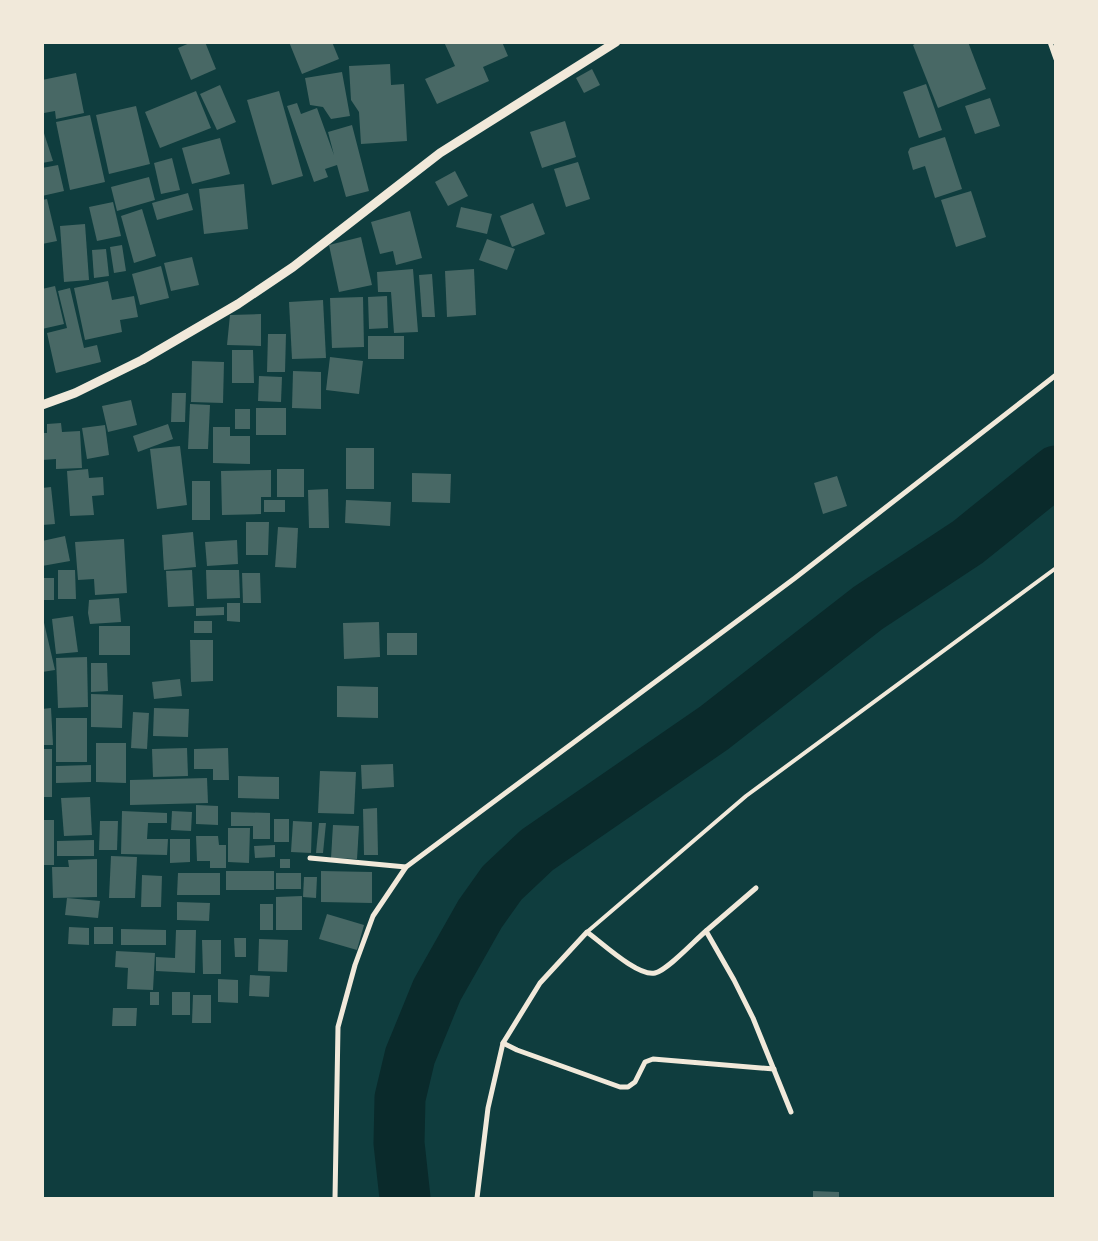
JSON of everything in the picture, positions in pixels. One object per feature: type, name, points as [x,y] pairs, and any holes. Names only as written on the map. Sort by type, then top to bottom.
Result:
[{"type":"street","points":[[42,405],[75,394],[142,360],[238,304],[293,267],[440,153],[616,42]]},
{"type":"street","points":[[1050,42],[1056,59]]},
{"type":"street","points":[[335,1198],[338,1027],[355,965],[373,916],[406,867],[787,584],[1056,375]]},
{"type":"street","points":[[310,858],[406,867]]},
{"type":"street","points":[[478,1198],[488,1108],[503,1043],[540,984],[587,932],[636,969],[647,973],[656,973],[666,967],[756,888]]},
{"type":"street","points":[[706,931],[744,1000],[791,1112]]},
{"type":"street","points":[[503,1043],[517,1050],[620,1087],[628,1087],[635,1082],[645,1062],[653,1058],[774,1069]]},
{"type":"lane","points":[[587,932],[746,796],[1056,568]]},
{"type":"building","points":[[192,42],[205,42],[216,69],[191,80],[178,48]]},
{"type":"building","points":[[289,42],[332,42],[339,59],[302,74]]},
{"type":"building","points":[[444,42],[502,42],[508,56],[483,67],[489,81],[437,104],[425,79],[455,66]]},
{"type":"building","points":[[918,42],[968,42],[986,89],[938,108],[913,45]]},
{"type":"building","points":[[390,64],[391,85],[404,84],[407,141],[361,144],[359,112],[351,100],[349,66]]},
{"type":"building","points":[[592,69],[600,85],[584,93],[576,78]]},
{"type":"building","points":[[342,72],[350,116],[331,119],[323,107],[310,105],[305,78]]},
{"type":"building","points":[[76,73],[84,113],[56,119],[55,111],[44,113],[42,105],[42,80]]},
{"type":"building","points":[[926,84],[942,130],[919,138],[903,92]]},
{"type":"building","points":[[220,85],[236,122],[217,130],[200,94]]},
{"type":"building","points":[[196,91],[211,128],[160,148],[145,112]]},
{"type":"building","points":[[279,91],[303,176],[272,185],[247,100]]},
{"type":"building","points":[[990,98],[1000,126],[975,134],[965,106]]},
{"type":"building","points":[[297,103],[301,114],[317,108],[334,155],[328,132],[352,125],[369,191],[346,197],[337,165],[325,169],[328,177],[314,182],[287,106]]},
{"type":"building","points":[[136,106],[150,164],[109,174],[96,115]]},
{"type":"building","points":[[90,115],[105,182],[70,190],[56,122]]},
{"type":"building","points":[[565,121],[576,157],[542,168],[530,132]]},
{"type":"building","points":[[42,127],[53,161],[42,163]]},
{"type":"building","points":[[945,137],[962,189],[935,198],[925,166],[913,170],[908,152],[910,148]]},
{"type":"building","points":[[220,138],[230,174],[192,184],[182,148]]},
{"type":"building","points":[[172,158],[180,190],[161,194],[154,163]]},
{"type":"building","points":[[578,162],[590,199],[566,207],[554,169]]},
{"type":"building","points":[[58,165],[64,191],[42,196],[42,168]]},
{"type":"building","points":[[455,171],[468,196],[448,206],[435,182]]},
{"type":"building","points":[[149,177],[155,200],[117,211],[111,187]]},
{"type":"building","points":[[244,184],[248,229],[204,234],[199,189]]},
{"type":"building","points":[[971,191],[986,237],[956,247],[941,200]]},
{"type":"building","points":[[188,193],[193,210],[157,220],[152,203]]},
{"type":"building","points":[[47,199],[57,241],[42,244],[42,200]]},
{"type":"building","points":[[113,202],[121,236],[97,241],[89,207]]},
{"type":"building","points":[[533,203],[545,234],[512,247],[500,216]]},
{"type":"building","points":[[461,207],[492,214],[487,234],[456,227]]},
{"type":"building","points":[[142,209],[156,256],[134,263],[121,216]]},
{"type":"building","points":[[410,211],[422,258],[396,265],[393,251],[380,254],[371,222]]},
{"type":"building","points":[[85,224],[89,280],[64,282],[60,226]]},
{"type":"building","points":[[361,237],[372,285],[339,292],[329,245]]},
{"type":"building","points":[[487,239],[515,249],[507,270],[479,260]]},
{"type":"building","points":[[122,245],[126,271],[114,273],[110,247]]},
{"type":"building","points":[[106,249],[109,276],[94,278],[92,250]]},
{"type":"building","points":[[192,257],[199,285],[171,291],[164,263]]},
{"type":"building","points":[[161,266],[169,298],[140,305],[132,274]]},
{"type":"building","points":[[413,269],[418,332],[394,333],[391,292],[378,292],[377,272]]},
{"type":"building","points":[[474,269],[476,315],[447,317],[445,271]]},
{"type":"building","points":[[432,274],[435,317],[422,317],[419,275]]},
{"type":"building","points":[[108,281],[112,300],[134,296],[138,317],[120,320],[122,332],[85,340],[74,288]]},
{"type":"building","points":[[55,286],[64,324],[42,329],[42,289]]},
{"type":"building","points":[[70,288],[84,348],[97,345],[101,362],[56,373],[47,333],[67,328],[58,291]]},
{"type":"building","points":[[387,296],[388,328],[369,329],[368,297]]},
{"type":"building","points":[[363,297],[364,347],[332,348],[330,298]]},
{"type":"building","points":[[323,300],[326,358],[292,359],[289,302]]},
{"type":"building","points":[[261,314],[261,346],[227,345],[230,315]]},
{"type":"building","points":[[268,334],[286,334],[285,372],[267,372]]},
{"type":"building","points":[[368,336],[404,336],[404,359],[368,359]]},
{"type":"building","points":[[232,350],[253,350],[254,383],[232,383]]},
{"type":"building","points":[[330,357],[363,361],[359,394],[326,390]]},
{"type":"building","points":[[192,361],[224,362],[223,403],[191,402]]},
{"type":"building","points":[[293,371],[321,372],[321,409],[292,408]]},
{"type":"building","points":[[259,376],[282,377],[281,402],[258,401]]},
{"type":"building","points":[[172,393],[186,393],[185,422],[171,422]]},
{"type":"building","points":[[131,400],[137,425],[108,432],[102,406]]},
{"type":"building","points":[[190,404],[210,405],[208,449],[188,449]]},
{"type":"building","points":[[256,408],[286,408],[286,435],[256,435]]},
{"type":"building","points":[[235,409],[250,409],[250,429],[235,429]]},
{"type":"building","points":[[61,423],[62,432],[80,431],[82,468],[56,469],[56,459],[42,460],[42,433],[47,433],[47,424]]},
{"type":"building","points":[[168,424],[173,439],[138,452],[133,436]]},
{"type":"building","points":[[105,425],[109,455],[87,459],[82,428]]},
{"type":"building","points":[[213,427],[230,427],[230,436],[250,436],[250,464],[213,463]]},
{"type":"building","points":[[180,446],[187,505],[157,509],[150,449]]},
{"type":"building","points":[[346,448],[374,448],[374,489],[346,489]]},
{"type":"building","points":[[88,469],[89,478],[103,477],[104,495],[92,496],[94,515],[70,516],[67,471]]},
{"type":"building","points":[[277,469],[304,469],[304,497],[277,497]]},
{"type":"building","points":[[271,470],[271,497],[261,497],[261,514],[222,515],[221,471]]},
{"type":"building","points":[[412,473],[451,474],[450,503],[412,502]]},
{"type":"building","points":[[837,476],[847,506],[823,514],[814,483]]},
{"type":"building","points":[[192,481],[210,481],[210,520],[192,520]]},
{"type":"building","points":[[51,487],[55,524],[42,525],[42,488]]},
{"type":"building","points":[[328,489],[329,528],[309,528],[308,490]]},
{"type":"building","points":[[264,500],[285,500],[285,512],[264,512]]},
{"type":"building","points":[[346,500],[391,502],[390,526],[345,523]]},
{"type":"building","points":[[246,522],[269,522],[268,555],[246,555]]},
{"type":"building","points":[[278,527],[298,528],[296,568],[275,567]]},
{"type":"building","points":[[193,532],[196,567],[164,570],[162,535]]},
{"type":"building","points":[[65,536],[70,561],[42,566],[42,541]]},
{"type":"building","points":[[124,539],[127,593],[95,595],[94,579],[78,580],[75,542]]},
{"type":"building","points":[[237,540],[238,564],[207,566],[205,542]]},
{"type":"building","points":[[58,570],[75,570],[76,599],[58,599]]},
{"type":"building","points":[[192,570],[194,606],[168,607],[166,571]]},
{"type":"building","points":[[206,570],[239,570],[240,598],[207,599]]},
{"type":"building","points":[[242,573],[260,573],[261,603],[243,603]]},
{"type":"building","points":[[42,578],[54,578],[54,600],[42,600]]},
{"type":"building","points":[[119,598],[121,622],[90,624],[88,613],[89,600]]},
{"type":"building","points":[[227,603],[240,603],[240,622],[227,621]]},
{"type":"building","points":[[224,607],[224,615],[196,616],[196,608]]},
{"type":"building","points":[[42,614],[55,670],[42,672]]},
{"type":"building","points":[[73,616],[78,652],[56,654],[52,619]]},
{"type":"building","points":[[194,621],[212,621],[212,633],[194,633]]},
{"type":"building","points":[[379,622],[380,657],[344,659],[343,623]]},
{"type":"building","points":[[99,626],[130,626],[130,655],[99,655]]},
{"type":"building","points":[[387,633],[417,633],[417,655],[387,655]]},
{"type":"building","points":[[190,640],[213,640],[213,681],[191,682]]},
{"type":"building","points":[[87,657],[88,707],[58,708],[56,658]]},
{"type":"building","points":[[91,663],[107,663],[108,691],[91,692]]},
{"type":"building","points":[[180,679],[182,696],[154,699],[152,682]]},
{"type":"building","points":[[337,686],[378,687],[378,718],[337,717]]},
{"type":"building","points":[[91,694],[123,695],[122,728],[91,727]]},
{"type":"building","points":[[51,708],[53,745],[42,745],[42,709]]},
{"type":"building","points":[[154,708],[189,709],[188,737],[153,736]]},
{"type":"building","points":[[133,712],[149,713],[147,749],[131,748]]},
{"type":"building","points":[[56,718],[87,718],[87,762],[56,762]]},
{"type":"building","points":[[96,743],[126,743],[126,783],[96,782]]},
{"type":"building","points":[[187,748],[188,776],[153,777],[152,749]]},
{"type":"building","points":[[228,748],[229,780],[213,780],[213,769],[194,769],[194,749]]},
{"type":"building","points":[[42,749],[52,749],[52,797],[42,797]]},
{"type":"building","points":[[393,764],[394,787],[362,789],[361,765]]},
{"type":"building","points":[[91,765],[91,782],[56,783],[56,766]]},
{"type":"building","points":[[320,771],[356,772],[354,814],[318,813]]},
{"type":"building","points":[[238,776],[279,777],[279,799],[238,798]]},
{"type":"building","points":[[207,778],[208,803],[130,805],[130,780]]},
{"type":"building","points":[[90,797],[92,835],[64,836],[61,798]]},
{"type":"building","points":[[196,805],[218,806],[218,825],[196,824]]},
{"type":"building","points":[[377,808],[378,855],[364,855],[363,809]]},
{"type":"building","points":[[122,811],[167,813],[167,823],[148,823],[147,839],[168,839],[167,855],[121,854]]},
{"type":"building","points":[[172,811],[192,812],[191,831],[171,830]]},
{"type":"building","points":[[231,812],[270,813],[270,839],[253,839],[253,826],[231,826]]},
{"type":"building","points":[[274,819],[289,819],[289,842],[274,842]]},
{"type":"building","points":[[42,820],[54,820],[54,865],[42,865]]},
{"type":"building","points":[[100,821],[118,821],[117,850],[99,850]]},
{"type":"building","points":[[293,821],[312,822],[311,853],[291,852]]},
{"type":"building","points":[[319,823],[326,823],[323,853],[316,853]]},
{"type":"building","points":[[333,825],[359,826],[357,859],[331,858]]},
{"type":"building","points":[[228,828],[250,828],[249,863],[228,862]]},
{"type":"building","points":[[196,836],[218,836],[219,845],[226,845],[226,868],[210,868],[210,861],[197,861]]},
{"type":"building","points":[[170,839],[190,839],[190,862],[170,863]]},
{"type":"building","points":[[94,840],[94,856],[57,856],[57,841]]},
{"type":"building","points":[[275,845],[275,857],[255,858],[254,846]]},
{"type":"building","points":[[111,856],[137,857],[135,898],[109,898]]},
{"type":"building","points":[[97,859],[97,897],[53,898],[52,867],[69,867],[68,860]]},
{"type":"building","points":[[280,859],[290,859],[290,868],[280,868]]},
{"type":"building","points":[[226,871],[274,871],[274,890],[226,890]]},
{"type":"building","points":[[321,871],[372,872],[372,903],[321,902]]},
{"type":"building","points":[[178,873],[220,873],[220,895],[177,895]]},
{"type":"building","points":[[276,873],[301,873],[301,889],[276,889]]},
{"type":"building","points":[[142,875],[162,876],[161,907],[141,907]]},
{"type":"building","points":[[304,877],[317,877],[316,898],[303,897]]},
{"type":"building","points":[[302,896],[302,930],[276,930],[276,897]]},
{"type":"building","points":[[67,898],[100,901],[98,918],[65,915]]},
{"type":"building","points":[[177,902],[210,903],[209,921],[177,920]]},
{"type":"building","points":[[260,904],[273,904],[273,930],[260,930]]},
{"type":"building","points":[[327,914],[364,925],[357,950],[319,939]]},
{"type":"building","points":[[69,927],[89,928],[89,945],[68,944]]},
{"type":"building","points":[[94,927],[113,927],[113,944],[94,944]]},
{"type":"building","points":[[121,929],[166,930],[166,945],[121,945]]},
{"type":"building","points":[[176,930],[196,930],[195,973],[156,971],[156,957],[175,958]]},
{"type":"building","points":[[234,938],[246,938],[246,957],[235,957]]},
{"type":"building","points":[[259,939],[288,940],[287,972],[258,971]]},
{"type":"building","points":[[202,940],[221,940],[221,974],[203,974]]},
{"type":"building","points":[[116,951],[155,953],[153,990],[127,989],[128,968],[115,967]]},
{"type":"building","points":[[250,975],[270,976],[269,997],[249,996]]},
{"type":"building","points":[[218,979],[238,980],[238,1003],[218,1002]]},
{"type":"building","points":[[150,992],[159,992],[159,1005],[150,1005]]},
{"type":"building","points":[[172,992],[190,992],[190,1015],[172,1015]]},
{"type":"building","points":[[193,995],[211,995],[211,1023],[192,1023]]},
{"type":"building","points":[[113,1008],[137,1008],[136,1026],[112,1026]]},
{"type":"building","points":[[813,1191],[839,1192],[839,1198],[813,1198]]},
{"type":"waterway","points":[[405,1198],[399,1143],[400,1098],[410,1056],[437,990],[480,914],[502,883],[537,850],[714,728],[868,608],[968,542],[1056,471]]}]
